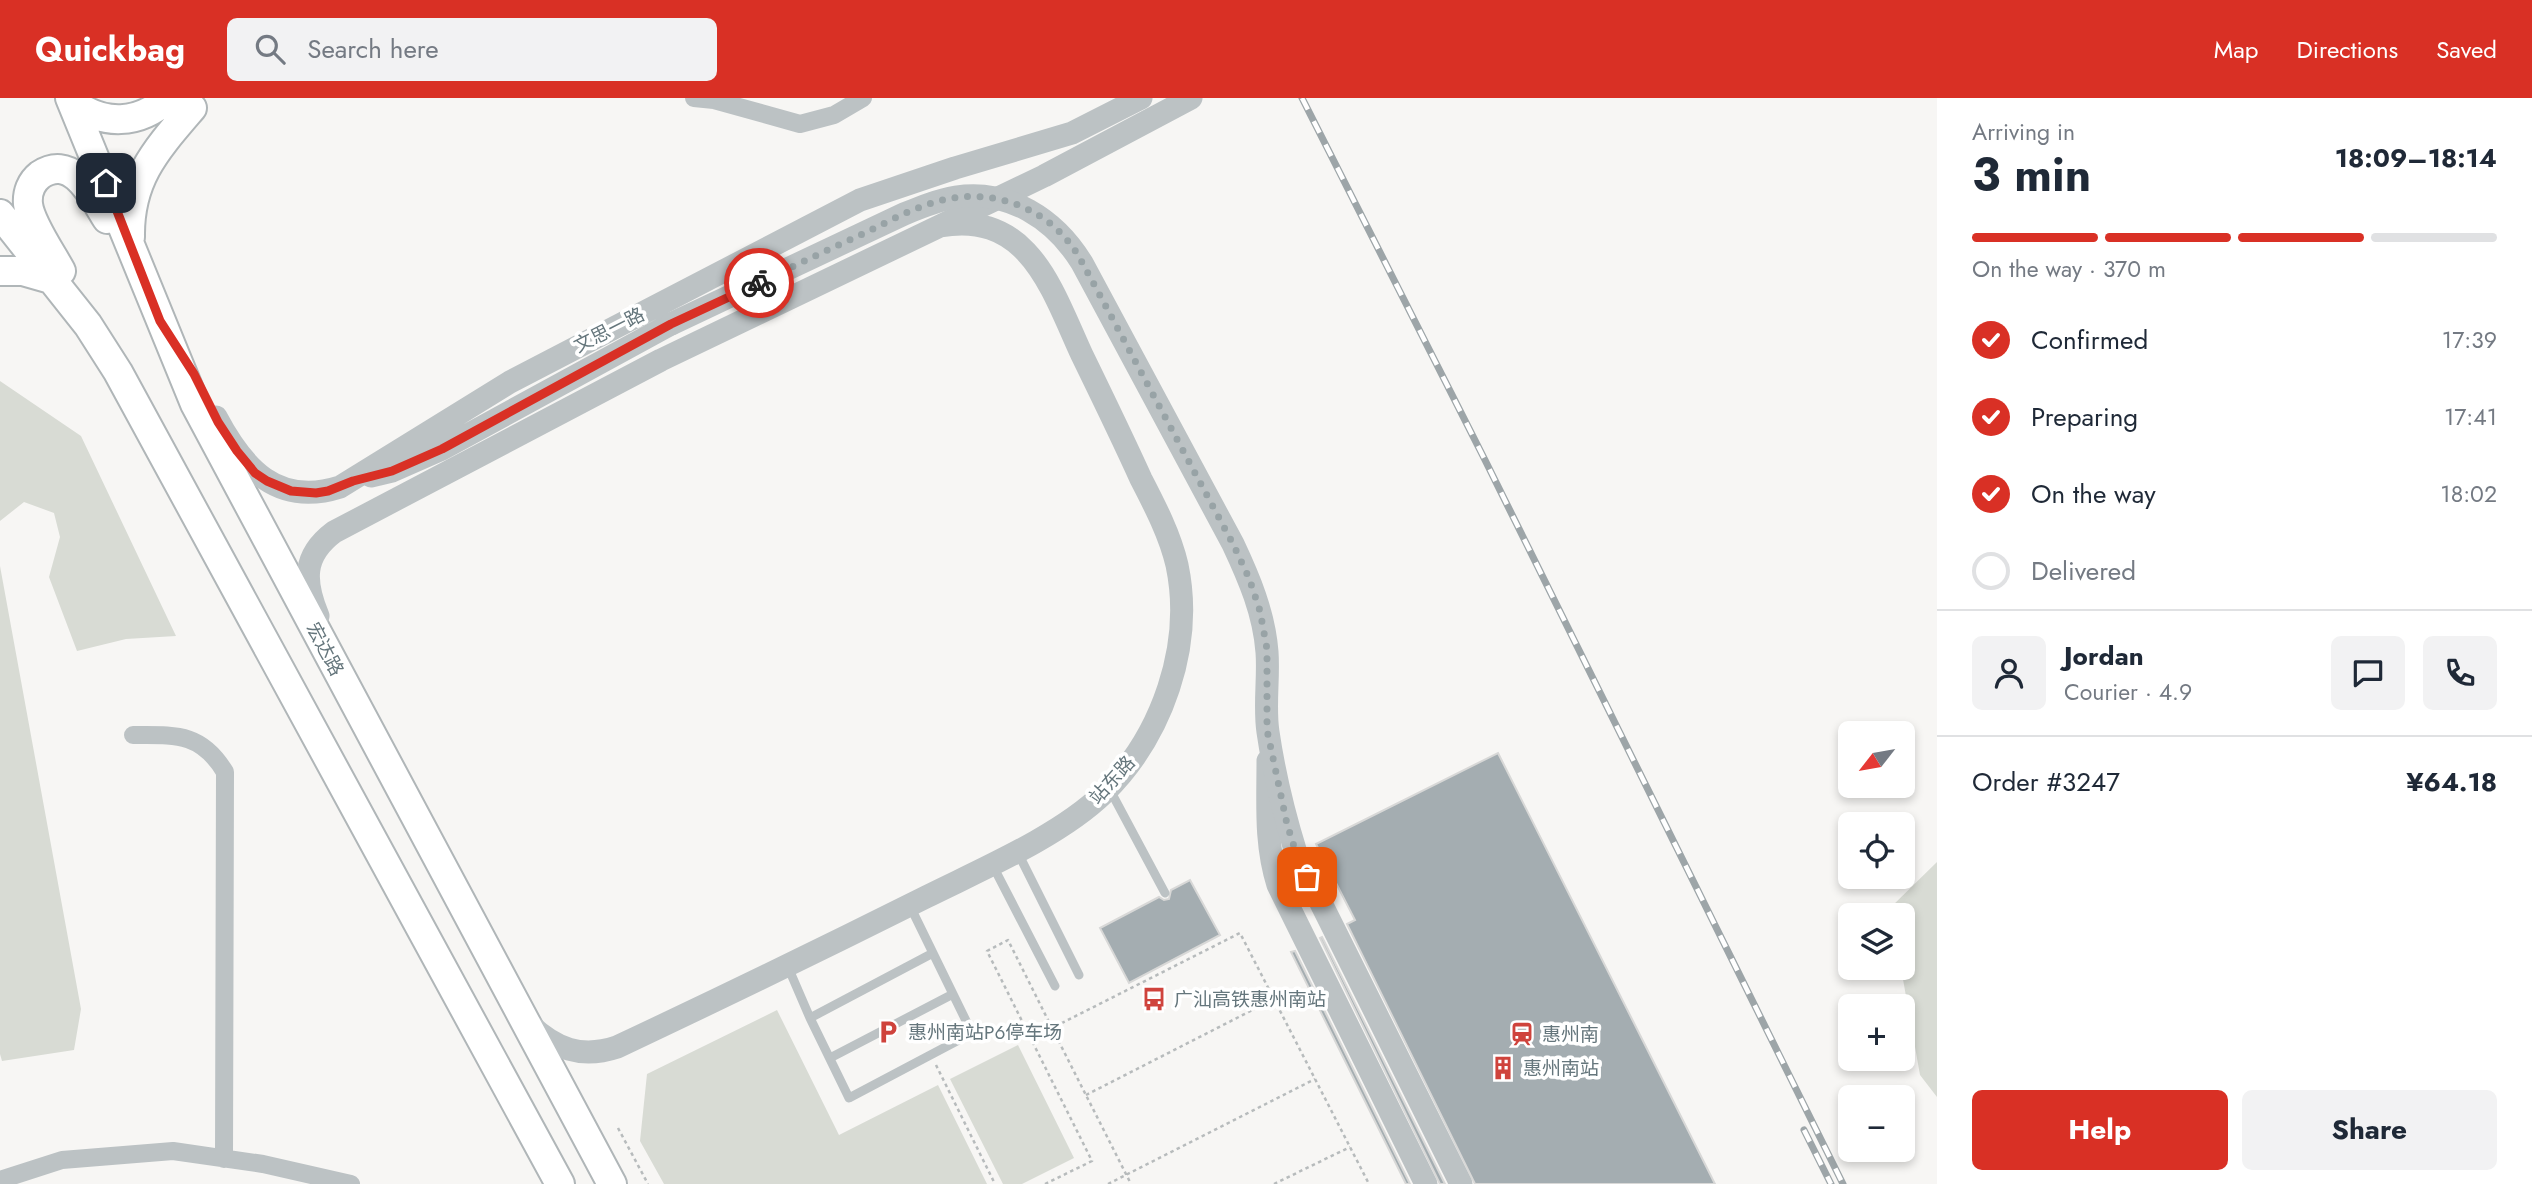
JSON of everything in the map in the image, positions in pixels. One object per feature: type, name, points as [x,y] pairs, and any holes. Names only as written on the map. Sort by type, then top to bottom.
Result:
[{"type":"main road","points":[[71,100],[92,115],[115,120],[149,113],[168,98]]},
{"type":"main road","points":[[132,250],[130,222],[135,193],[148,161],[192,108],[182,98]]},
{"type":"main road","name":"宏达路","points":[[71,100],[195,404],[612,1184]]},
{"type":"main road","points":[[149,295],[114,231],[79,177],[58,169],[43,173],[28,192],[29,208],[88,325],[118,372],[560,1184]]},
{"type":"main road","points":[[0,214],[88,325]]},
{"type":"main road","points":[[0,271],[23,271],[51,279]]},
{"type":"street","points":[[694,98],[714,100],[800,124],[834,115],[863,98]]},
{"type":"street","name":"文思一路","points":[[160,321],[194,374],[218,422],[255,473],[279,488],[303,493],[328,491],[353,481],[510,382],[860,200],[1072,133],[1141,98]]},
{"type":"street","points":[[339,675],[308,584],[310,562],[314,553],[334,532],[660,360],[1044,176],[1191,98]]},
{"type":"street","points":[[353,481],[392,471],[442,449],[671,324],[904,214],[941,200],[975,196],[1009,201],[1038,215],[1063,236],[1082,263],[1249,578],[1260,611],[1267,649],[1267,831],[1270,859],[1278,885],[1426,1184]]},
{"type":"street","name":"站东路","points":[[520,1012],[538,1032],[562,1047],[601,1052],[618,1047],[788,967],[1017,852],[1083,811],[1109,788],[1132,761],[1156,721],[1172,677],[1180,632],[1177,563],[1162,522],[1055,297],[1032,258],[1013,239],[989,228],[965,224],[940,226]]},
{"type":"street","points":[[1267,730],[1287,824],[1296,853],[1461,1184]]},
{"type":"street","points":[[133,735],[179,735],[215,754],[225,772],[224,1158]]},
{"type":"street","points":[[0,1180],[62,1160],[173,1151],[263,1164],[351,1184]]},
{"type":"lane","points":[[1109,788],[1165,893]]},
{"type":"lane","points":[[1017,852],[1079,975]]},
{"type":"lane","points":[[992,864],[1055,986]]},
{"type":"lane","points":[[788,967],[849,1098],[972,1033],[909,906]]},
{"type":"lane","points":[[810,1018],[933,953]]},
{"type":"lane","points":[[830,1058],[953,994]]},
{"type":"path","points":[[1052,1028],[1240,933],[1369,1184]]},
{"type":"path","points":[[1045,1184],[1092,1161],[987,951],[1008,940],[1130,1184]]},
{"type":"path","points":[[1086,1095],[1274,999]]},
{"type":"path","points":[[931,1055],[995,1184]]},
{"type":"path","points":[[1108,1184],[1315,1079]]},
{"type":"path","points":[[618,1128],[648,1184]]},
{"type":"path","points":[[1274,1184],[1350,1147]]},
{"type":"shaded area","points":[[0,381],[81,436],[176,636],[126,639],[77,651],[49,577],[60,537],[54,513],[24,502],[0,521]]},
{"type":"shaded area","points":[[0,566],[81,1009],[74,1050],[2,1061],[0,1054]]},
{"type":"shaded area","points":[[1937,862],[1937,1097],[1920,1075],[1915,1047],[1915,994],[1906,994],[1903,980],[1915,980],[1915,903],[1895,903],[1909,889],[1915,889],[1915,884]]},
{"type":"shaded area","points":[[777,1010],[839,1135],[938,1085],[987,1184],[664,1184],[640,1141],[647,1074]]},
{"type":"shaded area","points":[[1018,1045],[1074,1158],[1022,1184],[1003,1184],[950,1079]]},
{"type":"building","name":"惠州南站","points":[[1498,753],[1715,1184],[1475,1184],[1347,924],[1355,920],[1316,844]]},
{"type":"building","points":[[1190,880],[1220,935],[1129,983],[1100,928],[1159,897],[1169,899],[1171,890]]},
{"type":"building","points":[[1322,937],[1445,1184],[1440,1184],[1320,938]]},
{"type":"building","points":[[1295,951],[1410,1184],[1406,1184],[1291,952]]},
{"type":"railway","points":[[1302,98],[1485,460],[1843,1184]]},
{"type":"railway","points":[[1804,1130],[1831,1184]]},
{"type":"way so far","points":[[759,283],[904,214],[941,200],[958,197],[992,197],[1009,201],[1038,215],[1063,236],[1074,249],[1095,286],[1249,578],[1260,611],[1267,649],[1267,730],[1287,824],[1307,877]]},
{"type":"place","name":"广汕高铁惠州南站","points":[[1154,999]]},
{"type":"place","name":"惠州南站P6停车场","points":[[888,1032]]},
{"type":"place","name":"惠州南","points":[[1522,1034]]},
{"type":"place","name":"惠州南站","points":[[1503,1068]]},
{"type":"route","points":[[106,183],[160,321],[194,374],[218,422],[245,463],[255,473],[279,488],[303,493],[328,491],[392,471],[442,449],[671,324],[759,283]]}]
